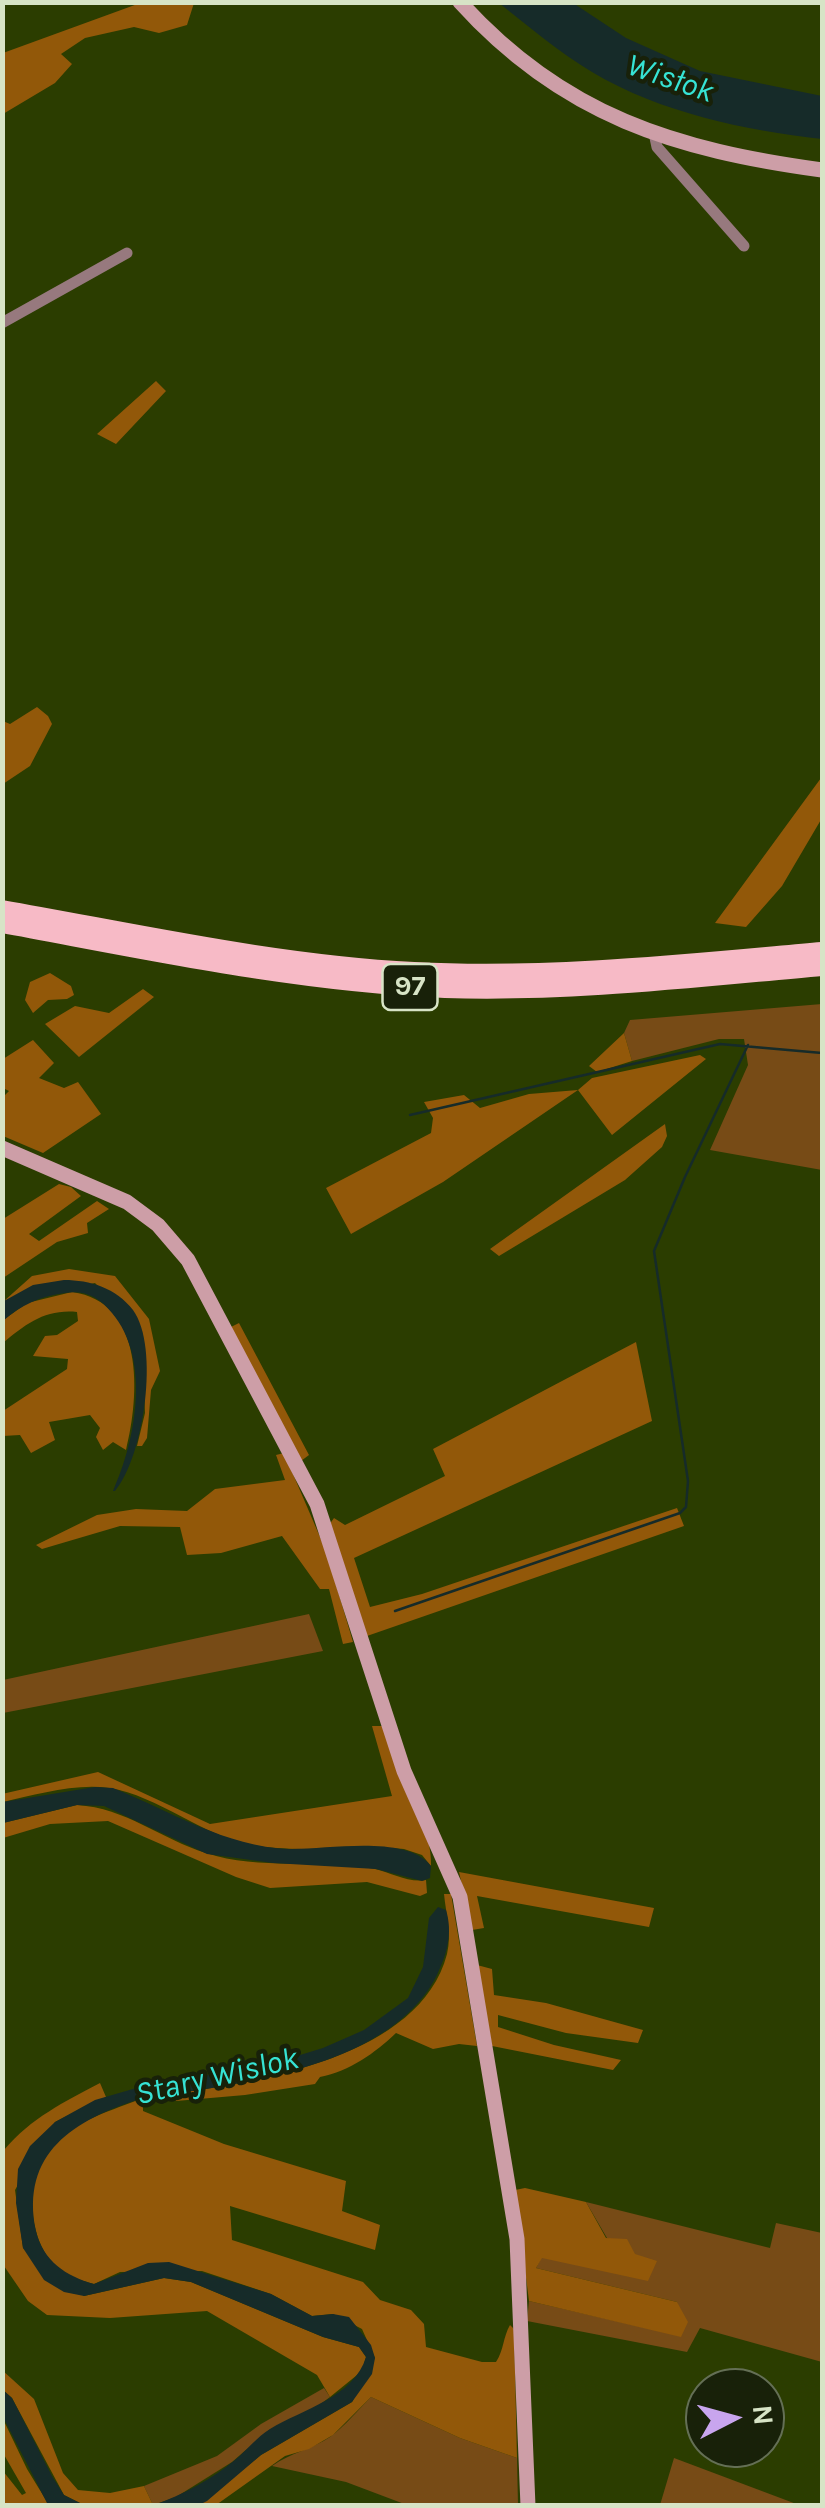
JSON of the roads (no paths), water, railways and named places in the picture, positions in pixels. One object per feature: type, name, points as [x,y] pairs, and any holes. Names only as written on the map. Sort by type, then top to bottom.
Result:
[{"type":"main road","name":"97","points":[[2,909],[297,960],[427,972],[591,970],[822,951]]},
{"type":"main road","name":"97","points":[[2,924],[274,972],[410,987],[542,989],[822,967]]},
{"type":"street","points":[[460,2],[538,76],[582,101],[654,133],[719,154],[822,170]]},
{"type":"street","points":[[654,133],[657,147],[744,246]]},
{"type":"street","points":[[2,323],[127,253]]},
{"type":"street","points":[[2,1148],[127,1202],[175,1243],[201,1280],[316,1504],[404,1771],[446,1862],[466,1920],[517,2239],[528,2506]]},
{"type":"water","name":"Wisłok","points":[[499,3],[573,3],[626,38],[700,71],[822,96],[822,139],[733,125],[646,98],[580,64]]},
{"type":"water","points":[[64,1280],[111,1291],[133,1310],[141,1327],[147,1375],[141,1429],[134,1454],[115,1491],[133,1424],[136,1376],[124,1332],[112,1313],[91,1296],[72,1292],[31,1302],[3,1321],[4,1301],[33,1285]]},
{"type":"water","points":[[95,1787],[113,1788],[221,1835],[266,1847],[365,1846],[404,1850],[431,1866],[430,1878],[422,1881],[376,1869],[273,1863],[207,1854],[104,1806],[77,1805],[3,1823],[3,1802]]},
{"type":"water","name":"Stary Wislok","points":[[438,1907],[446,1910],[449,1927],[437,1975],[419,2002],[366,2043],[300,2069],[232,2085],[147,2097],[116,2108],[74,2129],[44,2160],[33,2204],[36,2231],[44,2251],[65,2272],[94,2284],[148,2263],[169,2262],[271,2294],[312,2316],[349,2317],[371,2345],[375,2358],[372,2374],[352,2402],[261,2455],[207,2501],[199,2505],[154,2505],[207,2480],[270,2429],[339,2392],[360,2371],[366,2357],[359,2347],[323,2337],[191,2282],[164,2278],[84,2296],[64,2292],[44,2280],[23,2248],[16,2203],[18,2169],[30,2146],[55,2122],[95,2100],[164,2080],[251,2070],[323,2048],[364,2030],[408,1998],[423,1967],[429,1918]]},
{"type":"water","points":[[3,2390],[12,2398],[64,2495],[84,2505],[48,2505],[3,2417]]},
{"type":"waterway","points":[[410,1115],[720,1044],[822,1053]]},
{"type":"waterway","points":[[395,1611],[680,1513],[686,1507],[688,1481],[654,1251],[748,1045]]}]
